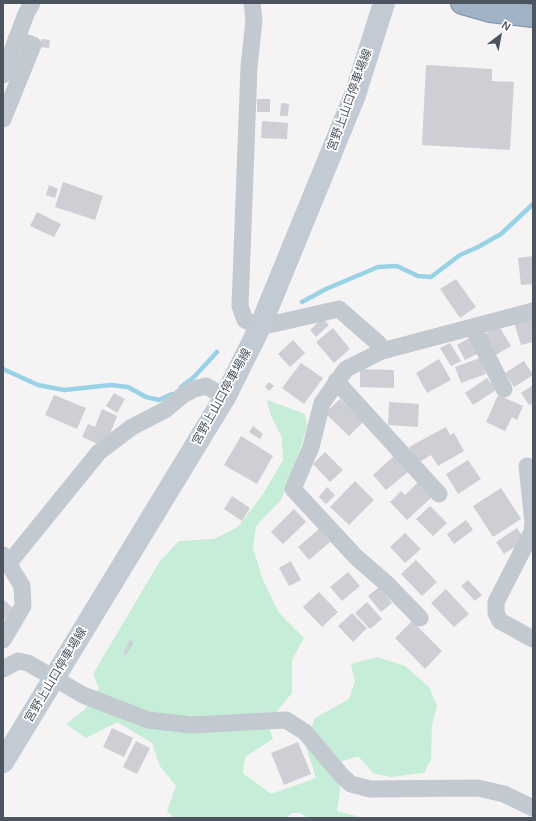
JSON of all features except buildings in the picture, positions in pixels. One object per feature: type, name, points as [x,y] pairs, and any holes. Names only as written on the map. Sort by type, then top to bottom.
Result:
[{"type":"highway","points":[[462,3],[490,11],[533,16]]},
{"type":"main road","name":"宮野上山口停車場線","points":[[3,762],[225,397],[260,327],[355,95],[384,3]]},
{"type":"street","points":[[3,75],[16,39],[32,3]]},
{"type":"street","points":[[252,3],[254,20],[249,67],[240,306],[245,320],[260,327],[339,309],[379,344],[382,351]]},
{"type":"street","points":[[3,119],[32,45],[16,39]]},
{"type":"street","points":[[420,618],[387,584],[356,557],[293,489],[311,447],[322,403],[336,381],[346,369],[382,351],[533,311]]},
{"type":"street","points":[[473,328],[504,389]]},
{"type":"street","points":[[336,381],[439,494]]},
{"type":"street","points":[[3,640],[24,606],[22,586],[6,559],[99,452],[132,427],[165,410],[183,395],[194,389],[206,386],[225,397]]},
{"type":"street","points":[[527,466],[533,522],[532,532],[496,602],[496,613],[500,621],[533,639]]},
{"type":"street","points":[[3,669],[18,661],[28,662],[83,695],[148,720],[191,725],[286,720],[305,732],[331,764],[351,784],[370,789],[478,788],[504,794],[533,808]]},
{"type":"green space","points":[[267,400],[305,414],[307,427],[296,462],[281,500],[256,526],[253,548],[263,580],[279,613],[304,638],[292,660],[292,693],[278,710],[269,728],[273,739],[245,757],[243,773],[271,794],[316,778],[305,743],[315,718],[349,699],[355,682],[351,664],[377,657],[405,666],[429,687],[437,706],[432,725],[431,760],[424,773],[390,777],[373,773],[358,756],[340,762],[340,789],[337,811],[364,818],[308,818],[300,813],[292,813],[286,818],[173,818],[167,811],[176,786],[160,766],[152,743],[117,722],[86,738],[66,724],[84,710],[99,688],[93,674],[160,561],[179,541],[214,539],[238,527],[263,494],[283,460],[282,438],[270,413]]},
{"type":"waterway","points":[[302,302],[326,289],[378,267],[397,266],[418,276],[431,277],[460,255],[501,234],[533,204]]},
{"type":"waterway","points":[[181,387],[194,377],[217,352]]},
{"type":"waterway","points":[[3,369],[38,385],[64,390],[111,385],[128,387],[146,397],[159,400],[172,394]]}]
